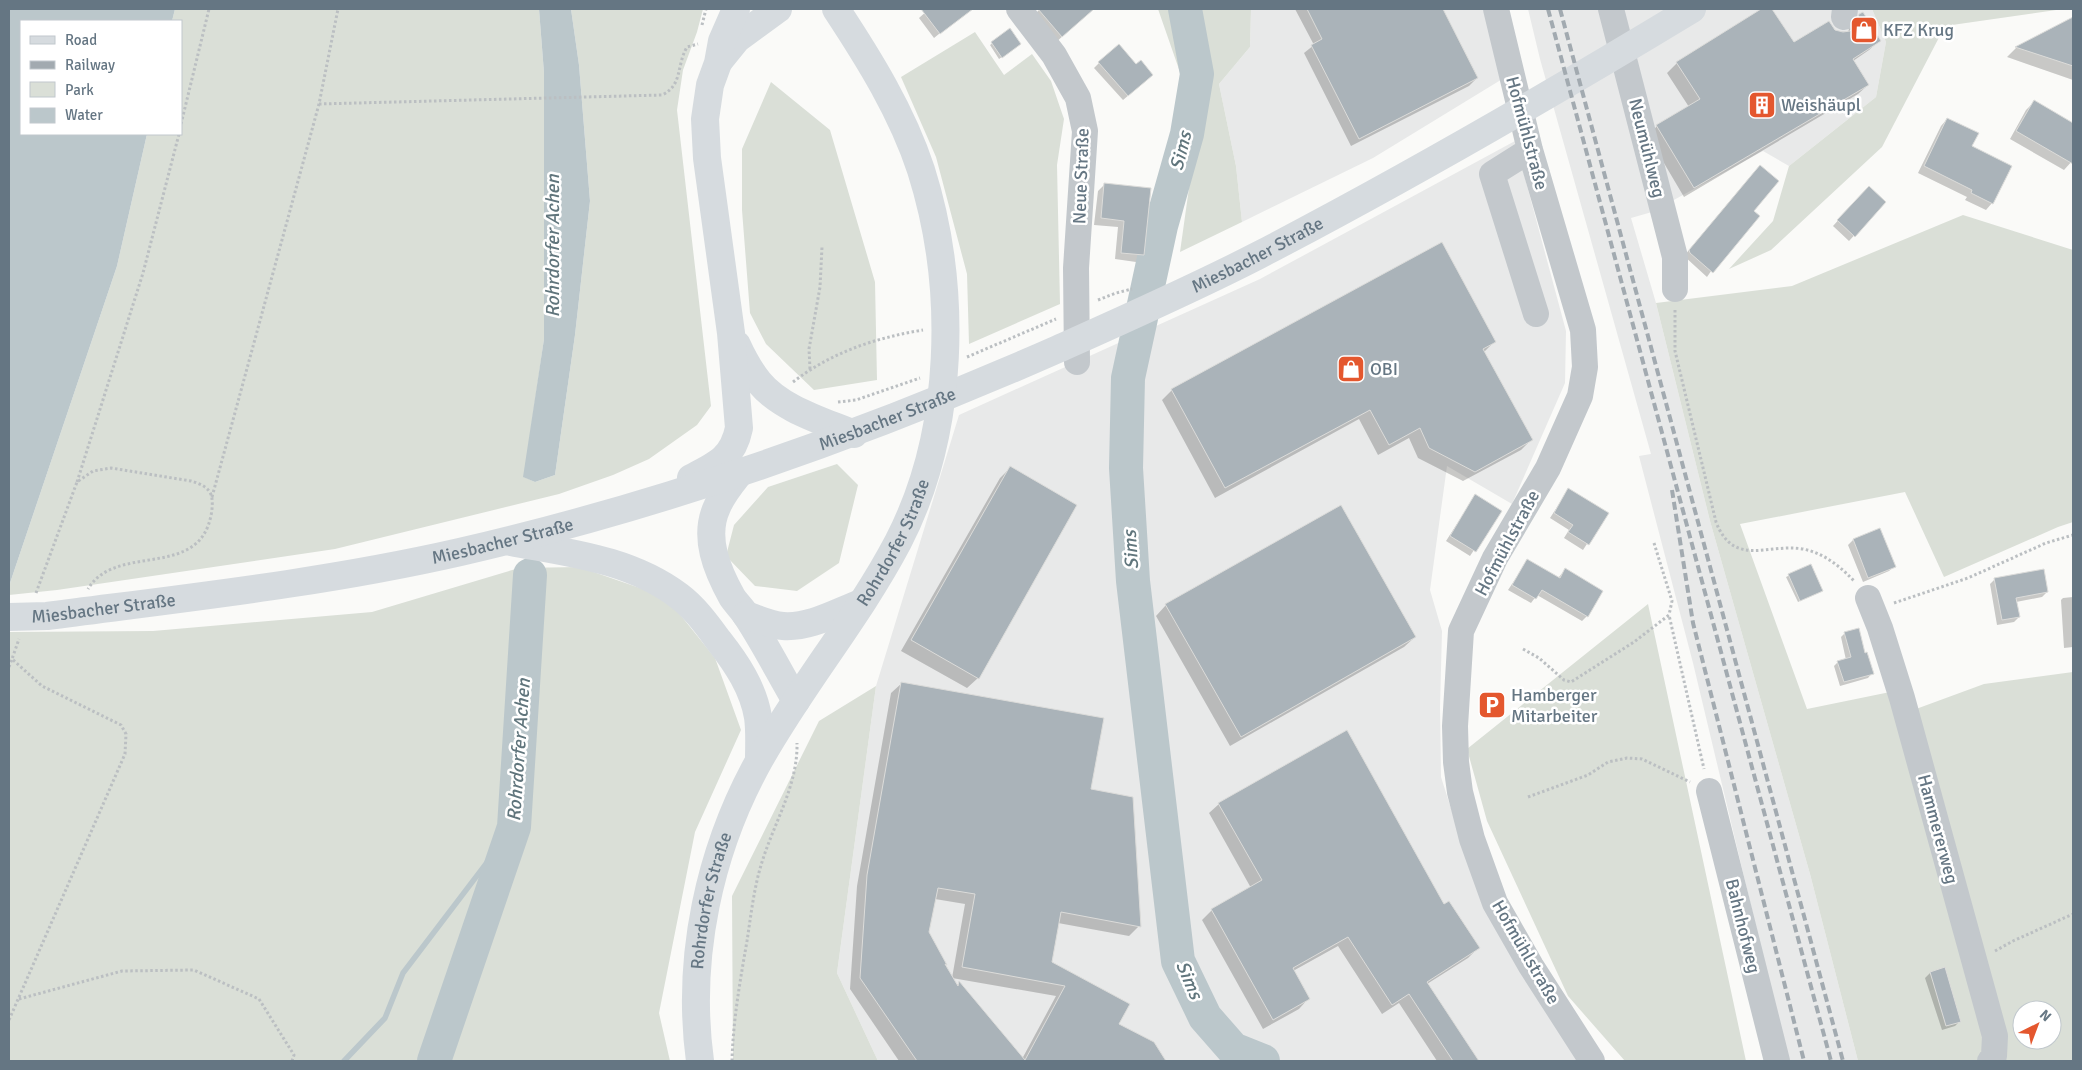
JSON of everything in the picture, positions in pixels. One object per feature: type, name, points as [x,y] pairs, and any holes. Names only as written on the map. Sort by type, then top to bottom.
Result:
[{"type":"main road","points":[[599,517],[622,500],[684,482],[715,467],[729,455],[737,439],[739,428],[731,333],[706,148],[705,119],[710,85],[718,63],[722,41],[736,9]]},
{"type":"main road","points":[[718,63],[737,40],[778,9]]},
{"type":"main road","name":"Rohrdorfer Straße","points":[[700,1061],[696,1025],[696,996],[702,924],[722,844],[741,796],[759,759],[794,716],[898,543],[917,498],[938,421],[944,372],[946,327],[942,277],[935,230],[920,170],[900,118],[871,64],[836,9]]},
{"type":"main road","name":"Miesbacher Straße","points":[[15,624],[41,605],[282,586],[393,566],[504,541],[599,517],[738,475],[861,431],[958,393],[1090,335],[1256,256],[1440,158],[1692,9]]},
{"type":"main road","points":[[731,333],[750,370],[766,388],[788,405],[861,431]]},
{"type":"main road","points":[[738,475],[716,508],[711,534],[712,549],[716,563],[733,597],[746,614],[794,716]]},
{"type":"main road","points":[[504,541],[589,556],[626,567],[656,580],[680,596],[701,617],[747,681],[756,690],[794,716]]},
{"type":"main road","points":[[746,614],[767,623],[784,626],[802,625],[861,603]]},
{"type":"main road","points":[[747,681],[758,718],[759,759]]},
{"type":"street","name":"Neue Straße","points":[[1019,9],[1054,54],[1078,98],[1085,131],[1076,268],[1076,362]]},
{"type":"street","name":"Hofmühlstraße","points":[[1496,9],[1530,150],[1583,330],[1585,367],[1580,396],[1548,468],[1495,558],[1462,631],[1455,726],[1456,762],[1467,822],[1495,903],[1531,966],[1592,1061]]},
{"type":"street","name":"Neumühlweg","points":[[1611,9],[1675,257],[1675,289]]},
{"type":"street","points":[[1530,150],[1492,174],[1536,314]]},
{"type":"street","name":"Hammererweg","points":[[1871,604],[1902,698],[1995,1036],[1994,1056],[1990,1061]]},
{"type":"street","name":"Bahnhofweg","points":[[1709,791],[1777,1061]]},
{"type":"path","points":[[182,120],[209,9]]},
{"type":"path","points":[[96,590],[87,592],[96,578],[102,573],[128,564],[176,554],[195,545],[206,530],[211,519],[212,497],[319,104],[338,9]]},
{"type":"path","points":[[319,104],[662,95],[672,90],[676,82],[682,56],[687,47],[698,44]]},
{"type":"path","points":[[41,605],[77,482],[143,273],[179,135]]},
{"type":"path","points":[[810,369],[809,349],[820,287],[822,247]]},
{"type":"path","points":[[1089,304],[1133,288]]},
{"type":"path","points":[[1675,289],[1675,351],[1716,522],[1721,536],[1728,543],[1739,549],[1754,551],[1802,549],[1819,554],[1845,571],[1871,604],[1968,578],[2046,543],[2073,535]]},
{"type":"path","points":[[966,358],[1063,316]]},
{"type":"path","points":[[791,383],[810,369],[856,346],[897,334],[946,327]]},
{"type":"path","points":[[856,400],[922,377]]},
{"type":"path","points":[[77,482],[93,471],[111,468],[202,484],[212,497]]},
{"type":"path","points":[[1654,544],[1672,602],[1669,615],[1709,791]]},
{"type":"path","points":[[1523,648],[1539,658],[1564,680],[1571,682],[1618,652],[1669,615]]},
{"type":"path","points":[[9,667],[12,659],[15,624]]},
{"type":"path","points":[[9,1020],[125,754],[126,734],[121,726],[42,686],[12,659]]},
{"type":"path","points":[[732,1061],[733,1027],[761,863],[790,788],[797,752],[794,716]]},
{"type":"path","points":[[1528,797],[1588,775],[1608,762],[1627,758],[1642,759],[1684,780]]},
{"type":"path","points":[[1991,954],[2013,941],[2073,914]]},
{"type":"path","points":[[18,999],[122,971],[194,970],[260,999],[294,1055],[292,1061]]},
{"type":"shaded area","points":[[1251,9],[1483,9],[1504,78],[1373,158],[1242,222],[1236,166],[1219,84],[1250,47]]},
{"type":"shaded area","points":[[1528,9],[1872,9],[1886,42],[1876,97],[1789,166],[1763,151],[1652,212],[1631,218],[1656,303],[1710,521],[1810,874],[1858,1061],[1788,1061],[1693,663],[1639,456],[1651,454],[1540,59]]},
{"type":"shaded area","points":[[1515,141],[1566,331],[1565,383],[1512,504],[1447,466],[1430,590],[1442,631],[1441,777],[1473,878],[1581,1061],[878,1061],[837,973],[876,686],[959,415],[1260,279]]},
{"type":"green space","points":[[175,9],[539,9],[544,73],[544,339],[524,477],[535,482],[555,475],[575,335],[590,201],[579,65],[571,9],[703,9],[683,70],[677,110],[711,406],[697,425],[649,459],[613,475],[559,494],[335,549],[57,590],[9,595],[9,586],[117,266],[147,135],[182,135],[182,20],[172,20]]},
{"type":"green space","points":[[1158,9],[1251,9],[1250,47],[1219,84],[1236,166],[1242,222],[1180,252],[1198,124]]},
{"type":"green space","points":[[1872,9],[2063,9],[1945,26],[1882,147],[1771,250],[1729,269],[1773,221],[1789,166],[1876,97],[1886,42]]},
{"type":"green space","points":[[975,32],[1004,75],[1032,54],[1051,81],[1064,119],[1057,165],[1060,304],[969,344],[967,274],[936,157],[901,77]]},
{"type":"green space","points":[[771,82],[830,130],[875,282],[877,380],[814,390],[766,344],[750,313],[742,210],[742,149]]},
{"type":"green space","points":[[1963,215],[2073,250],[2073,522],[1944,577],[1905,492],[1740,524],[1807,709],[1895,691],[1916,709],[1984,684],[2073,672],[2073,1061],[1858,1061],[1810,874],[1710,521],[1656,303],[1792,286]]},
{"type":"green space","points":[[837,464],[858,485],[839,563],[797,591],[755,586],[726,556],[734,525],[768,487]]},
{"type":"green space","points":[[579,567],[666,597],[715,658],[741,730],[695,832],[659,1013],[670,1061],[9,1061],[9,632],[153,631],[372,612],[519,568]]},
{"type":"green space","points":[[1648,604],[1746,1061],[1625,1061],[1568,996],[1487,821],[1467,749]]},
{"type":"green space","points":[[876,686],[837,973],[878,1061],[733,1061],[732,896],[819,721]]},
{"type":"water","points":[[9,9],[175,9],[172,20],[20,20],[20,135],[147,135],[117,266],[9,586]]},
{"type":"water","points":[[539,9],[571,9],[579,65],[590,201],[575,335],[555,475],[535,482],[523,477],[544,339],[544,73]]},
{"type":"building","points":[[921,9],[973,9],[940,34]]},
{"type":"building","points":[[1038,9],[1094,9],[1062,37]]},
{"type":"building","points":[[1307,9],[1443,9],[1478,78],[1359,139],[1311,45],[1322,39]]},
{"type":"building","name":"Weishäupl","points":[[1761,9],[1772,9],[1794,42],[1829,21],[1835,30],[1850,31],[1856,26],[1859,14],[1863,12],[1881,41],[1853,59],[1869,85],[1694,188],[1656,125],[1700,99],[1676,62]]},
{"type":"building","points":[[2073,17],[2073,66],[2015,47]]},
{"type":"building","points":[[1010,28],[1021,44],[1002,58],[991,42]]},
{"type":"building","points":[[1119,44],[1136,64],[1141,60],[1153,75],[1128,96],[1098,62]]},
{"type":"building","points":[[2034,100],[2073,123],[2073,164],[2016,131]]},
{"type":"building","points":[[1947,118],[1979,133],[1972,146],[2012,166],[1993,204],[1971,193],[1972,190],[1924,166]]},
{"type":"building","points":[[1760,165],[1779,181],[1754,211],[1760,216],[1713,273],[1689,250]]},
{"type":"building","points":[[1104,183],[1151,188],[1144,255],[1121,253],[1124,221],[1101,218]]},
{"type":"building","points":[[1869,186],[1886,202],[1855,237],[1837,220]]},
{"type":"building","name":"OBI","points":[[1442,242],[1496,342],[1483,349],[1533,440],[1475,472],[1429,448],[1420,428],[1389,445],[1370,410],[1225,488],[1171,389]]},
{"type":"building","points":[[1010,466],[1077,505],[979,679],[911,640]]},
{"type":"building","points":[[1568,488],[1609,513],[1589,545],[1568,532],[1573,525],[1554,513]]},
{"type":"building","points":[[1475,494],[1502,511],[1476,552],[1450,536]]},
{"type":"building","points":[[1341,505],[1416,637],[1241,737],[1165,604]]},
{"type":"building","points":[[1880,528],[1896,567],[1868,578],[1853,539]]},
{"type":"building","points":[[1527,559],[1560,578],[1565,568],[1603,591],[1588,617],[1542,590],[1536,599],[1512,585]]},
{"type":"building","points":[[1811,564],[1823,591],[1800,601],[1788,574]]},
{"type":"building","points":[[2044,569],[2048,592],[2016,598],[2020,617],[2002,620],[1994,578]]},
{"type":"building","points":[[1859,628],[1865,653],[1867,652],[1874,674],[1844,682],[1837,661],[1851,657],[1844,632]]},
{"type":"building","points":[[901,682],[1104,718],[1091,789],[1133,797],[1141,927],[1061,912],[1052,962],[1130,1004],[1119,1024],[1154,1042],[1166,1061],[917,1061],[860,978],[867,875]],"holes":[[[938,888],[975,894],[962,967],[1065,986],[1025,1060],[959,981],[958,986],[929,932]]]},
{"type":"building","points":[[1347,730],[1444,904],[1449,901],[1480,948],[1427,982],[1479,1061],[1453,1061],[1409,994],[1392,1005],[1348,937],[1293,968],[1310,999],[1273,1020],[1211,909],[1262,880],[1218,803]]},
{"type":"building","points":[[1945,967],[1961,1022],[1946,1026],[1930,972]]},
{"type":"waterway","name":"Sims","points":[[1185,9],[1197,74],[1187,134],[1161,226],[1128,378],[1126,468],[1133,581],[1178,961],[1205,1017],[1233,1049],[1263,1061]]},
{"type":"waterway","name":"Rohrdorfer Achen","points":[[434,1061],[514,827],[530,575]]},
{"type":"waterway","points":[[344,1061],[385,1018],[403,973],[514,827]]},
{"type":"railway","points":[[1548,9],[1831,1061]]},
{"type":"railway","points":[[1560,9],[1843,1061]]},
{"type":"railway","points":[[1672,490],[1693,623],[1804,1061]]},
{"type":"place","name":"KFZ Krug","points":[[1864,30]]},
{"type":"place","name":"Weishäupl","points":[[1762,105]]},
{"type":"place","name":"OBI","points":[[1351,369]]},
{"type":"place","name":"Hamberger Mitarbeiter","points":[[1492,705]]}]
